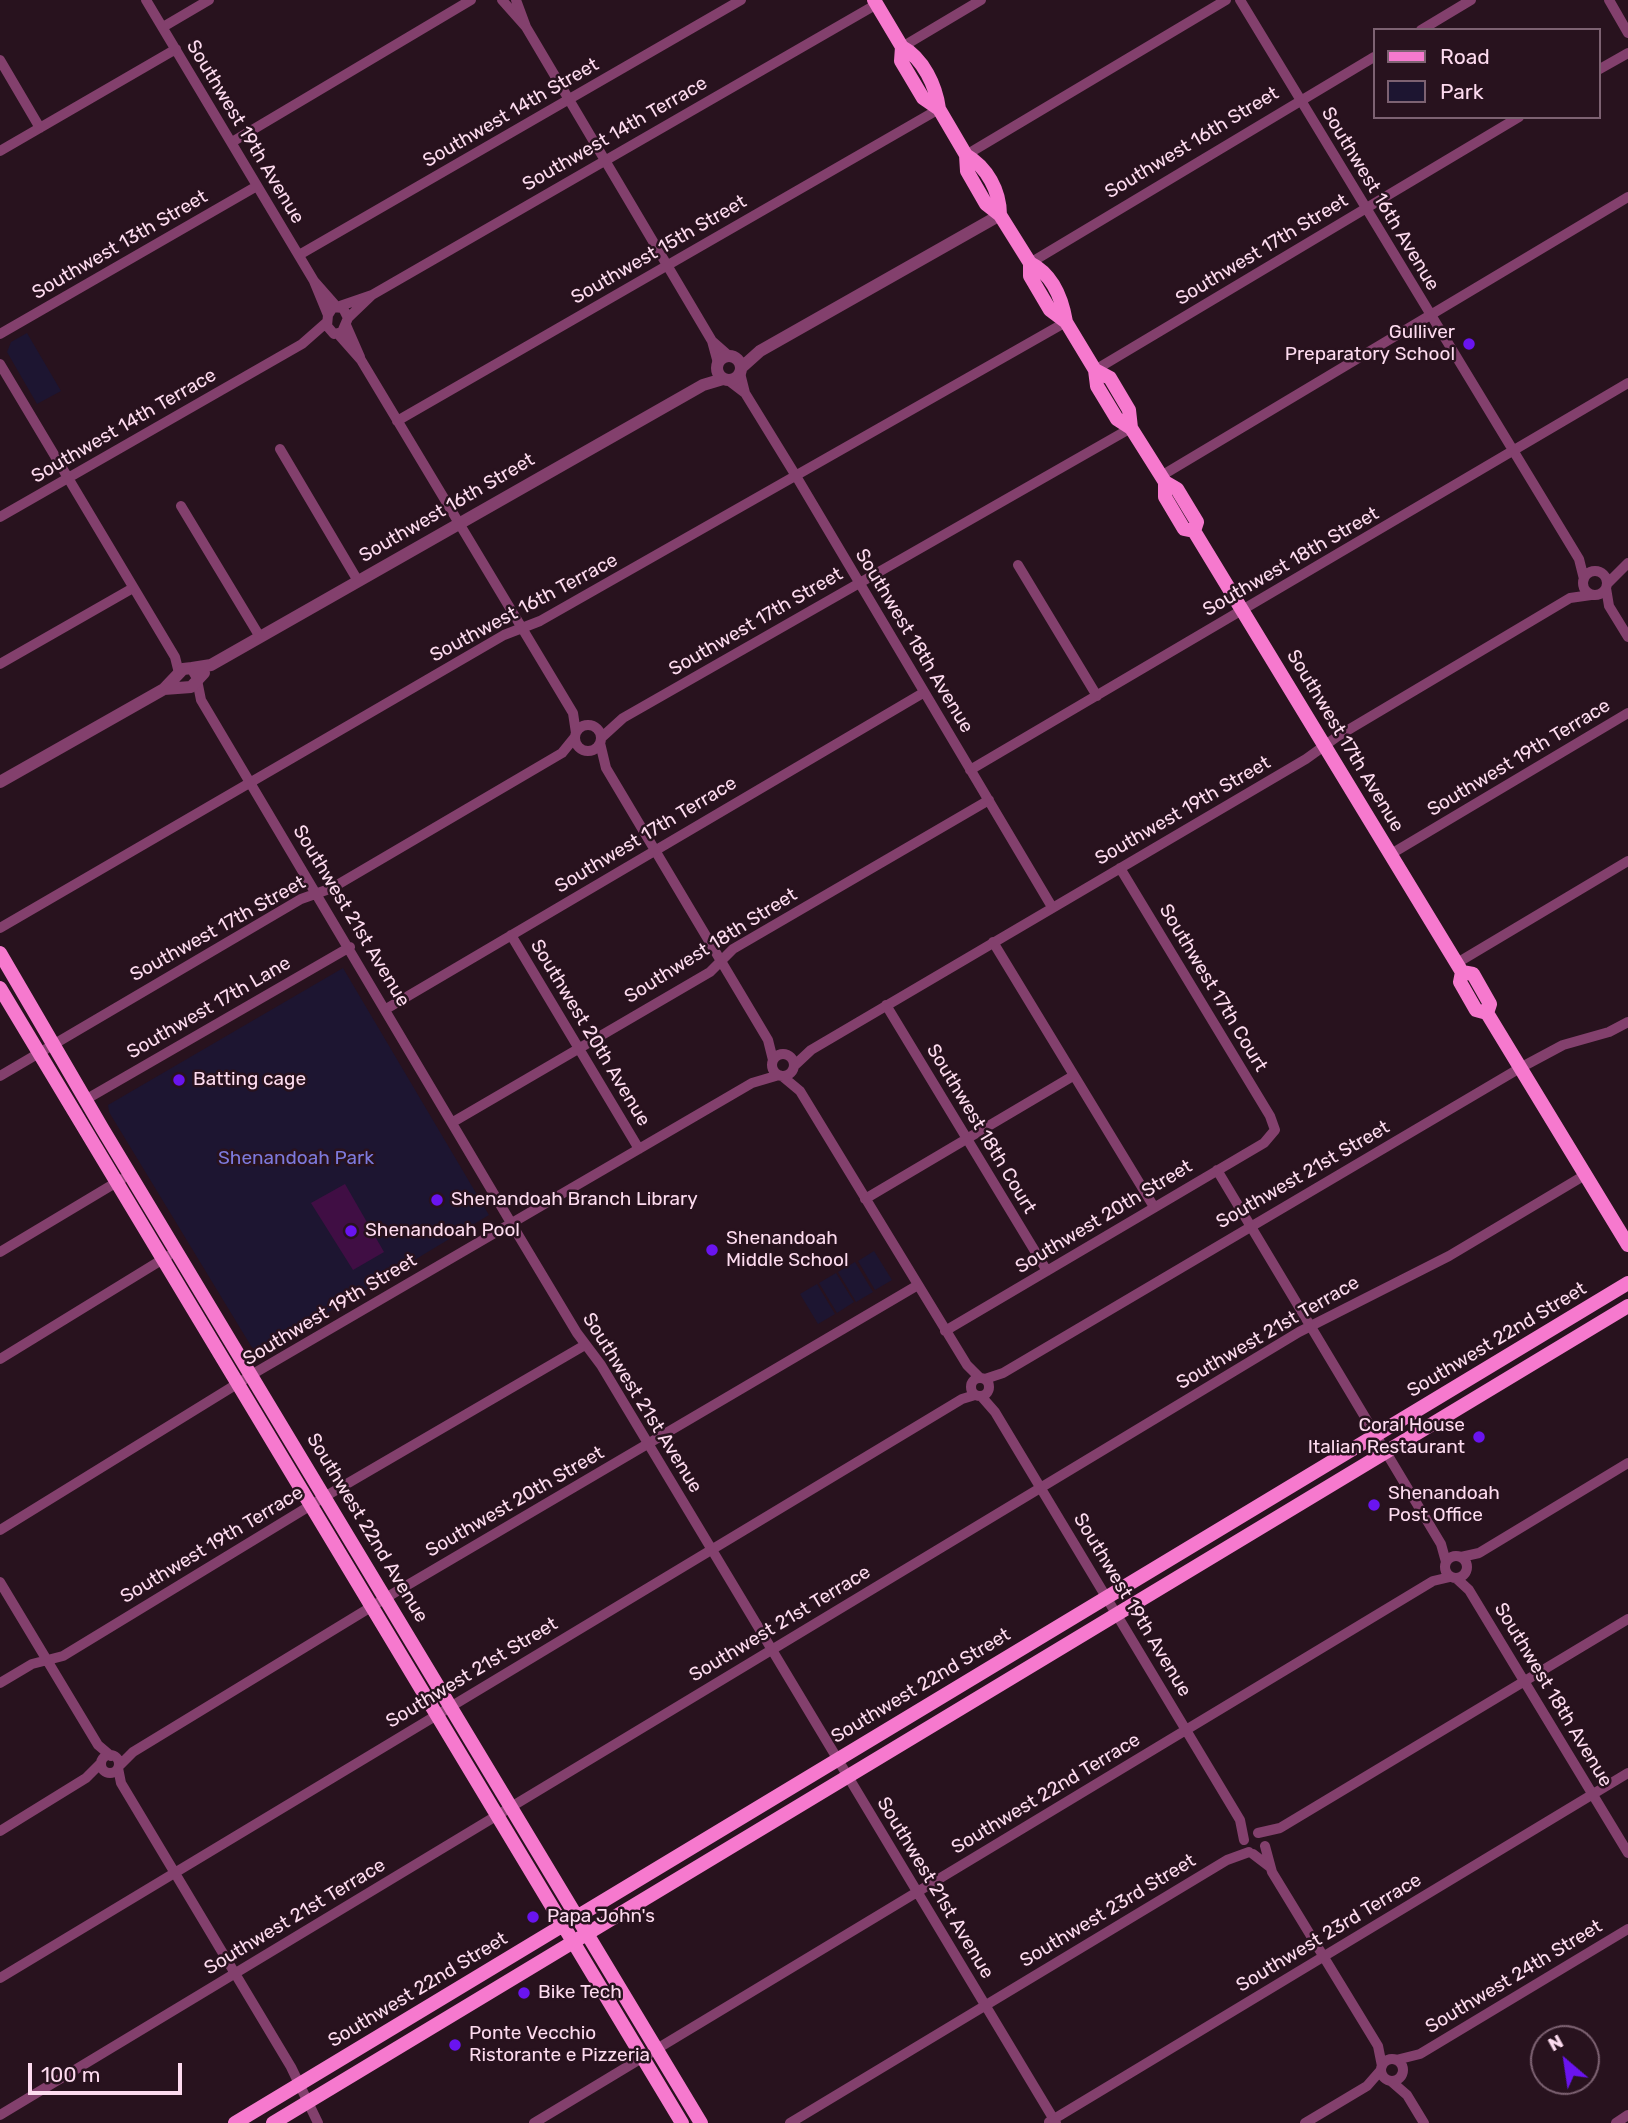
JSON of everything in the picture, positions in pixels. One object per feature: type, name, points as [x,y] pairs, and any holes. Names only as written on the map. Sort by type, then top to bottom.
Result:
[{"type":"main road","name":"Southwest 17th Avenue","points":[[875,2],[902,47],[901,61],[923,97],[939,109],[966,155],[967,171],[986,204],[1000,215],[1030,262],[1030,276],[1050,310],[1066,322],[1095,369],[1097,386],[1117,419],[1131,428],[1163,479],[1165,497],[1184,529],[1194,531],[1460,967],[1460,982],[1476,1010],[1487,1013],[1628,1245]]},
{"type":"main road","name":"Southwest 22nd Avenue","points":[[0,953],[85,1100],[326,1496],[701,2123]]},
{"type":"main road","name":"Southwest 22nd Avenue","points":[[0,988],[114,1183],[682,2123]]},
{"type":"main road","name":"Southwest 22nd Street","points":[[234,2123],[1628,1283]]},
{"type":"main road","name":"Southwest 22nd Street","points":[[273,2123],[1628,1306]]},
{"type":"street","name":"Southwest 19th Avenue","points":[[146,0],[314,281],[327,319],[336,334]]},
{"type":"street","points":[[163,27],[209,0]]},
{"type":"street","points":[[232,142],[471,0]]},
{"type":"street","points":[[502,0],[526,26]]},
{"type":"street","points":[[516,0],[526,26],[729,368]]},
{"type":"street","name":"Southwest 14th Street","points":[[299,256],[741,0]]},
{"type":"street","points":[[902,47],[981,0]]},
{"type":"street","points":[[966,155],[1226,0]]},
{"type":"street","name":"Southwest 16th Avenue","points":[[1240,0],[1579,559],[1583,581]]},
{"type":"street","points":[[1424,28],[1471,0]]},
{"type":"street","points":[[1609,0],[1628,33]]},
{"type":"street","name":"Southwest 14th Terrace","points":[[302,344],[338,306],[372,295],[875,2]]},
{"type":"street","points":[[0,151],[176,49]]},
{"type":"street","points":[[1600,69],[1628,53]]},
{"type":"street","name":"Southwest 16th Street","points":[[1030,262],[1372,58]]},
{"type":"street","points":[[0,60],[40,128]]},
{"type":"street","name":"Southwest 15th Street","points":[[397,421],[939,109]]},
{"type":"street","name":"Southwest 17th Street","points":[[1095,369],[1516,119]]},
{"type":"street","name":"Southwest 13th Street","points":[[0,334],[257,186]]},
{"type":"street","points":[[1163,479],[1628,197]]},
{"type":"street","name":"Southwest 16th Street","points":[[0,782],[260,637],[1000,215]]},
{"type":"street","name":"Southwest 19th Avenue","points":[[314,281],[346,311],[347,321]]},
{"type":"street","name":"Southwest 14th Terrace","points":[[0,517],[302,344],[336,334],[372,295]]},
{"type":"street","points":[[347,321],[361,360],[573,713],[575,735],[584,750],[606,768]]},
{"type":"street","name":"Southwest 16th Terrace","points":[[0,928],[504,635],[540,621],[1066,322]]},
{"type":"street","points":[[336,334],[361,360]]},
{"type":"street","name":"Southwest 21st Avenue","points":[[0,364],[318,893],[585,1345],[648,1444],[917,1892],[1052,2122]]},
{"type":"street","name":"Southwest 18th Avenue","points":[[729,368],[1052,907]]},
{"type":"street","name":"Southwest 18th Street","points":[[970,770],[1628,383]]},
{"type":"street","name":"Southwest 17th Street","points":[[601,741],[618,722],[1131,428]]},
{"type":"street","points":[[280,449],[358,581]]},
{"type":"street","points":[[181,506],[260,637]]},
{"type":"street","name":"Southwest 16th Avenue","points":[[1579,559],[1597,572]]},
{"type":"street","points":[[1018,565],[1097,696]]},
{"type":"street","points":[[1609,606],[1585,590],[1583,581],[1597,572],[1625,565]]},
{"type":"street","points":[[1593,595],[1606,586],[1625,565]]},
{"type":"street","points":[[1597,572],[1605,577],[1609,606],[1628,637]]},
{"type":"street","name":"Southwest 19th Street","points":[[0,1530],[252,1376],[752,1083],[773,1061],[790,1060],[811,1050],[1120,868],[1570,598],[1583,581]]},
{"type":"street","points":[[0,664],[133,588]]},
{"type":"street","name":"Southwest 19th Street","points":[[1570,598],[1593,595]]},
{"type":"street","name":"Southwest 17th Terrace","points":[[386,1009],[923,693]]},
{"type":"street","points":[[573,713],[593,725],[601,741],[606,768],[654,851],[768,1040],[790,1060]]},
{"type":"street","name":"Southwest 19th Terrace","points":[[1391,854],[1628,713]]},
{"type":"street","name":"Southwest 17th Street","points":[[593,725],[618,722]]},
{"type":"street","points":[[575,735],[581,726],[593,725]]},
{"type":"street","name":"Southwest 17th Street","points":[[562,753],[575,735]]},
{"type":"street","points":[[584,750],[595,749],[601,741]]},
{"type":"street","name":"Southwest 17th Street","points":[[0,1076],[52,1043],[302,899],[332,888],[562,753],[584,750]]},
{"type":"street","name":"Southwest 18th Street","points":[[453,1122],[710,972],[733,949],[989,800]]},
{"type":"street","points":[[1460,967],[1628,861]]},
{"type":"street","name":"Southwest 17th Court","points":[[1120,868],[1275,1127]]},
{"type":"street","name":"Southwest 20th Avenue","points":[[511,935],[639,1149]]},
{"type":"street","points":[[993,942],[1154,1207]]},
{"type":"street","name":"Southwest 17th Lane","points":[[85,1100],[350,947]]},
{"type":"street","name":"Southwest 18th Court","points":[[886,1005],[1047,1271]]},
{"type":"street","name":"Southwest 21st Street","points":[[0,1978],[1249,1226],[1520,1068],[1563,1045],[1609,1032],[1628,1022]]},
{"type":"street","points":[[768,1040],[773,1070],[780,1076]]},
{"type":"street","name":"Southwest 19th Avenue","points":[[790,1060],[800,1091],[1240,1820],[1247,1847]]},
{"type":"street","name":"Southwest 19th Street","points":[[752,1083],[790,1074],[790,1060]]},
{"type":"street","name":"Southwest 19th Avenue","points":[[780,1076],[800,1091]]},
{"type":"street","points":[[866,1199],[1073,1076]]},
{"type":"street","name":"Southwest 20th Street","points":[[945,1331],[1264,1143],[1275,1127]]},
{"type":"street","points":[[1217,1170],[1451,1560],[1479,1553],[1628,1463]]},
{"type":"street","points":[[0,1252],[130,1174]]},
{"type":"street","name":"Southwest 21st Terrace","points":[[0,2115],[1309,1325],[1471,1244],[1585,1175]]},
{"type":"street","points":[[0,1359],[176,1251]]},
{"type":"street","name":"Southwest 20th Street","points":[[0,1830],[387,1598],[918,1286]]},
{"type":"street","name":"Southwest 19th Terrace","points":[[0,1683],[32,1664],[63,1657],[326,1496],[585,1345]]},
{"type":"street","points":[[1453,1578],[1466,1569],[1479,1553]]},
{"type":"street","name":"Southwest 18th Avenue","points":[[1451,1560],[1466,1569],[1469,1590]]},
{"type":"street","name":"Southwest 18th Avenue","points":[[1451,1560],[1453,1578],[1469,1590],[1628,1853]]},
{"type":"street","name":"Southwest 22nd Terrace","points":[[534,2123],[1433,1581],[1451,1560]]},
{"type":"street","name":"Southwest 22nd Terrace","points":[[1433,1581],[1453,1578]]},
{"type":"street","points":[[0,1581],[235,1973],[299,2084],[318,2123]]},
{"type":"street","points":[[1247,1847],[1261,1852],[1278,1829],[1628,1619]]},
{"type":"street","name":"Southwest 23rd Terrace","points":[[1052,2122],[1628,1773]]},
{"type":"street","name":"Southwest 19th Avenue","points":[[1240,1820],[1257,1833]]},
{"type":"street","points":[[1247,1847],[1249,1834],[1278,1829]]},
{"type":"street","points":[[1257,1833],[1265,1845],[1270,1867]]},
{"type":"street","points":[[1247,1847],[1270,1867],[1378,2046],[1395,2060],[1396,2077]]},
{"type":"street","name":"Southwest 23rd Street","points":[[790,2123],[1247,1847]]},
{"type":"street","name":"Southwest 24th Street","points":[[1396,2077],[1418,2055],[1628,1929]]},
{"type":"street","points":[[1367,2085],[1381,2068],[1378,2046]]},
{"type":"street","name":"Southwest 24th Street","points":[[1381,2068],[1395,2060],[1418,2055]]},
{"type":"street","points":[[1381,2068],[1396,2077],[1424,2123]]},
{"type":"street","points":[[1305,2123],[1367,2085],[1396,2077]]},
{"type":"street","points":[[1616,2123],[1628,2115]]},
{"type":"green space","points":[[27,333],[61,391],[37,404],[7,352],[11,342]]},
{"type":"green space","name":"Shenandoah Park","points":[[343,968],[489,1215],[259,1354],[251,1346],[109,1112],[108,1105]]},
{"type":"green space","points":[[874,1251],[892,1280],[875,1290],[858,1261]]},
{"type":"green space","points":[[855,1262],[873,1292],[856,1302],[838,1272]]},
{"type":"green space","points":[[836,1273],[854,1302],[837,1313],[819,1283]]},
{"type":"green space","points":[[817,1284],[835,1314],[818,1324],[800,1294]]},
{"type":"shaded area","name":"Shenandoah Pool","points":[[345,1184],[384,1252],[353,1270],[311,1203]]},
{"type":"place","name":"Gulliver Preparatory School","points":[[1469,344]]},
{"type":"place","name":"Batting cage","points":[[179,1080]]},
{"type":"place","name":"Shenandoah Branch Library","points":[[437,1200]]},
{"type":"place","name":"Shenandoah Pool","points":[[351,1231]]},
{"type":"place","name":"Shenandoah Middle School","points":[[712,1250]]},
{"type":"place","name":"Coral House Italian Restaurant","points":[[1479,1437]]},
{"type":"place","name":"Shenandoah Post Office","points":[[1374,1505]]},
{"type":"place","name":"Papa John's","points":[[533,1917]]},
{"type":"place","name":"Bike Tech","points":[[524,1993]]},
{"type":"place","name":"Ponte Vecchio Ristorante e Pizzeria","points":[[455,2045]]}]
